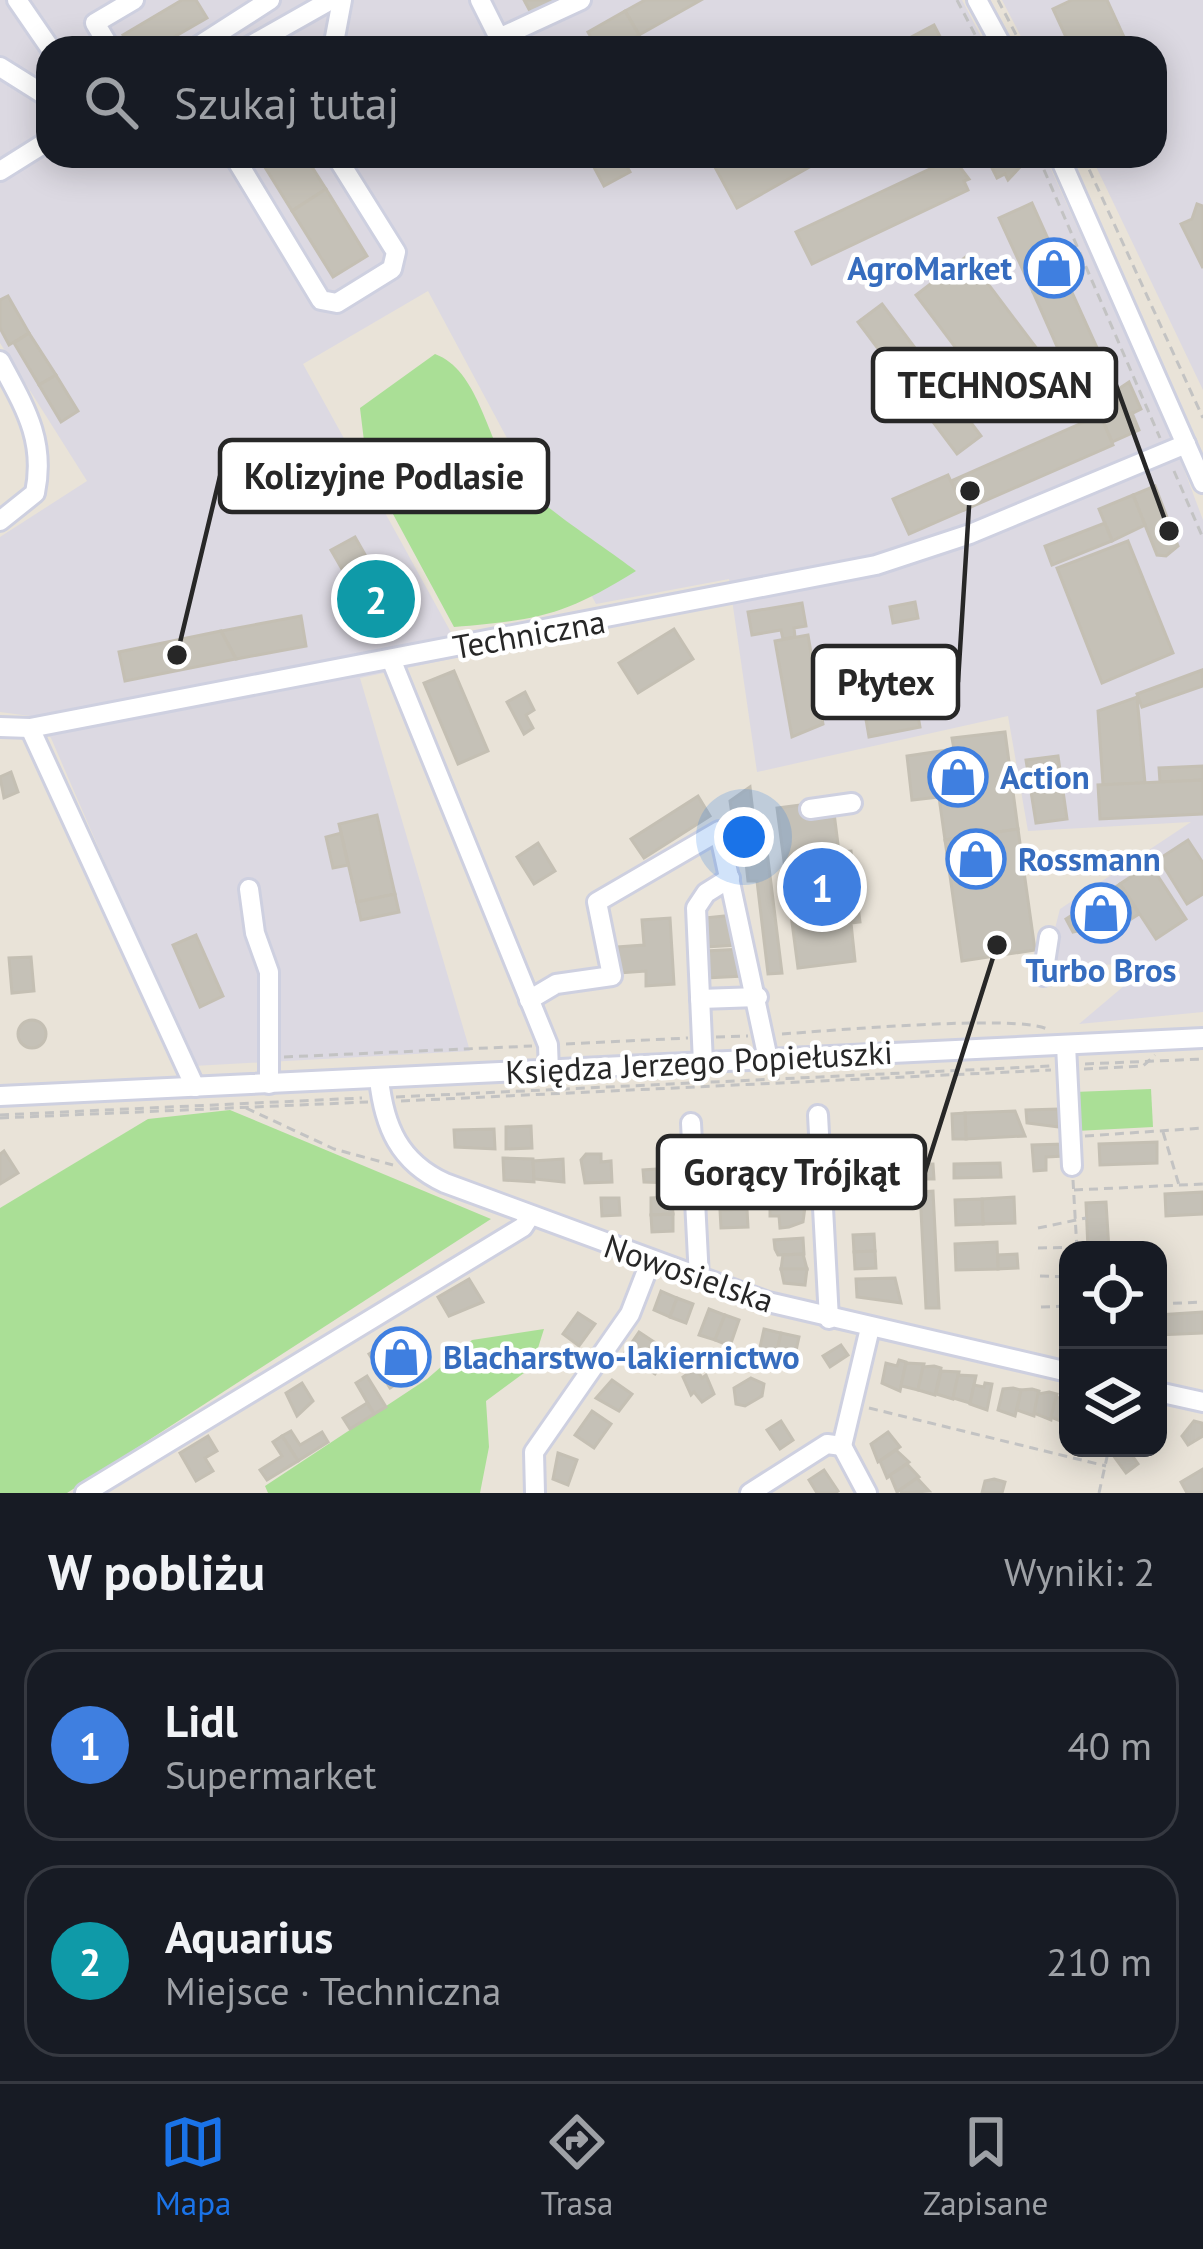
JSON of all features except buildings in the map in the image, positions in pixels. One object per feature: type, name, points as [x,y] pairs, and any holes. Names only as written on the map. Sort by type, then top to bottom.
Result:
[{"type":"street","points":[[17,0],[42,36]]},
{"type":"street","points":[[103,36],[95,23],[134,0]]},
{"type":"street","points":[[209,36],[243,8],[270,0]]},
{"type":"street","points":[[267,36],[331,0]]},
{"type":"street","points":[[335,36],[342,0]]},
{"type":"street","points":[[480,0],[498,36]]},
{"type":"street","points":[[503,36],[580,0]]},
{"type":"street","points":[[977,0],[996,36]]},
{"type":"street","points":[[0,68],[36,90]]},
{"type":"street","points":[[0,171],[36,148]]},
{"type":"street","points":[[241,168],[321,300],[338,303],[392,269],[396,252],[344,168]]},
{"type":"street","points":[[1064,168],[1203,483]]},
{"type":"street","points":[[0,361],[36,430],[41,465],[35,493],[0,520]]},
{"type":"street","name":"Techniczna","points":[[0,727],[30,728],[876,565],[970,534],[1186,443]]},
{"type":"street","points":[[391,659],[548,1045],[549,1071]]},
{"type":"street","points":[[30,728],[195,1087]]},
{"type":"street","points":[[810,809],[851,803]]},
{"type":"street","points":[[529,1000],[556,983],[612,976],[597,902],[719,831],[768,1059]]},
{"type":"street","points":[[703,1064],[697,908],[706,893],[730,878]]},
{"type":"street","points":[[249,889],[255,933],[269,972],[269,1084]]},
{"type":"street","points":[[1043,976],[1049,937]]},
{"type":"street","points":[[700,999],[758,997]]},
{"type":"street","name":"Księdza Jerzego Popiełuszki","points":[[0,1096],[195,1087],[242,1099],[269,1084],[380,1092],[549,1071],[768,1059],[1066,1060],[1203,1038]]},
{"type":"street","points":[[1066,1060],[1072,1166]]},
{"type":"street","name":"Nowosielska","points":[[380,1092],[393,1137],[422,1171],[530,1216],[699,1278],[829,1318],[1059,1370]]},
{"type":"street","points":[[818,1114],[829,1318]]},
{"type":"street","points":[[691,1124],[699,1278]]},
{"type":"street","points":[[85,1493],[113,1486],[524,1227],[530,1216]]},
{"type":"street","points":[[535,1493],[534,1452],[629,1314],[651,1260]]},
{"type":"street","points":[[867,1493],[842,1446],[870,1328]]},
{"type":"street","points":[[1167,1394],[1203,1402]]},
{"type":"street","points":[[750,1493],[827,1444],[842,1446]]},
{"type":"path","points":[[957,0],[976,36]]},
{"type":"path","points":[[998,0],[1017,36]]},
{"type":"path","points":[[1043,168],[1203,538]]},
{"type":"path","points":[[1088,168],[1203,418]]},
{"type":"path","points":[[1148,1061],[1159,1052]]},
{"type":"path","points":[[0,1117],[380,1092],[688,1088],[1066,1060],[1203,1058]]},
{"type":"path","points":[[242,1099],[334,1149],[404,1168]]},
{"type":"path","points":[[1070,1137],[1203,1128]]},
{"type":"path","points":[[1162,1131],[1179,1185]]},
{"type":"path","points":[[1076,1241],[1074,1190],[1203,1184]]},
{"type":"path","points":[[1038,1228],[1086,1218]]},
{"type":"path","points":[[1039,1248],[1059,1249]]},
{"type":"path","points":[[1040,1276],[1059,1276]]},
{"type":"path","points":[[1167,1304],[1203,1302]]},
{"type":"path","points":[[1041,1307],[1059,1306]]},
{"type":"path","points":[[853,1404],[1106,1466]]},
{"type":"path","points":[[1099,1493],[1108,1457]]},
{"type":"shaded area","points":[[0,0],[962,0],[981,36],[36,36],[36,168],[1050,168],[1171,435],[1203,520],[1203,1012],[1079,1024],[1151,963],[1045,967],[1060,909],[1191,822],[1028,831],[1008,716],[757,772],[729,579],[596,604],[428,291],[303,364],[464,656],[360,678],[470,1051],[193,1066],[51,738],[30,716],[0,712],[0,537],[87,481],[0,343]]},
{"type":"shaded area","points":[[1002,0],[1203,0],[1203,390],[1097,168],[1167,168],[1167,36],[1021,36]]},
{"type":"green space","points":[[435,354],[450,362],[471,389],[502,457],[520,482],[636,571],[569,607],[507,622],[454,627],[367,466],[360,408]]},
{"type":"green space","points":[[1151,1089],[1153,1127],[1076,1131],[1074,1092]]},
{"type":"green space","points":[[230,1110],[491,1219],[67,1493],[0,1493],[0,1208],[148,1119]]},
{"type":"green space","points":[[544,1329],[532,1367],[486,1401],[489,1447],[480,1493],[268,1493],[265,1486],[427,1379],[472,1340]]},
{"type":"place","name":"AgroMarket","points":[[1054,268]]},
{"type":"place","name":"Płytex","points":[[970,491]]},
{"type":"place","name":"TECHNOSAN","points":[[1169,531]]},
{"type":"place","name":"Aquarius","points":[[376,599]]},
{"type":"place","name":"Kolizyjne Podlasie","points":[[177,655]]},
{"type":"place","name":"Action","points":[[958,777]]},
{"type":"place","name":"Rossmann","points":[[976,859]]},
{"type":"place","name":"Lidl","points":[[822,887]]},
{"type":"place","name":"Turbo Bros","points":[[1101,913]]},
{"type":"place","name":"Gorący Trójkąt","points":[[997,945]]},
{"type":"place","name":"Blacharstwo-lakiernictwo","points":[[401,1357]]}]
